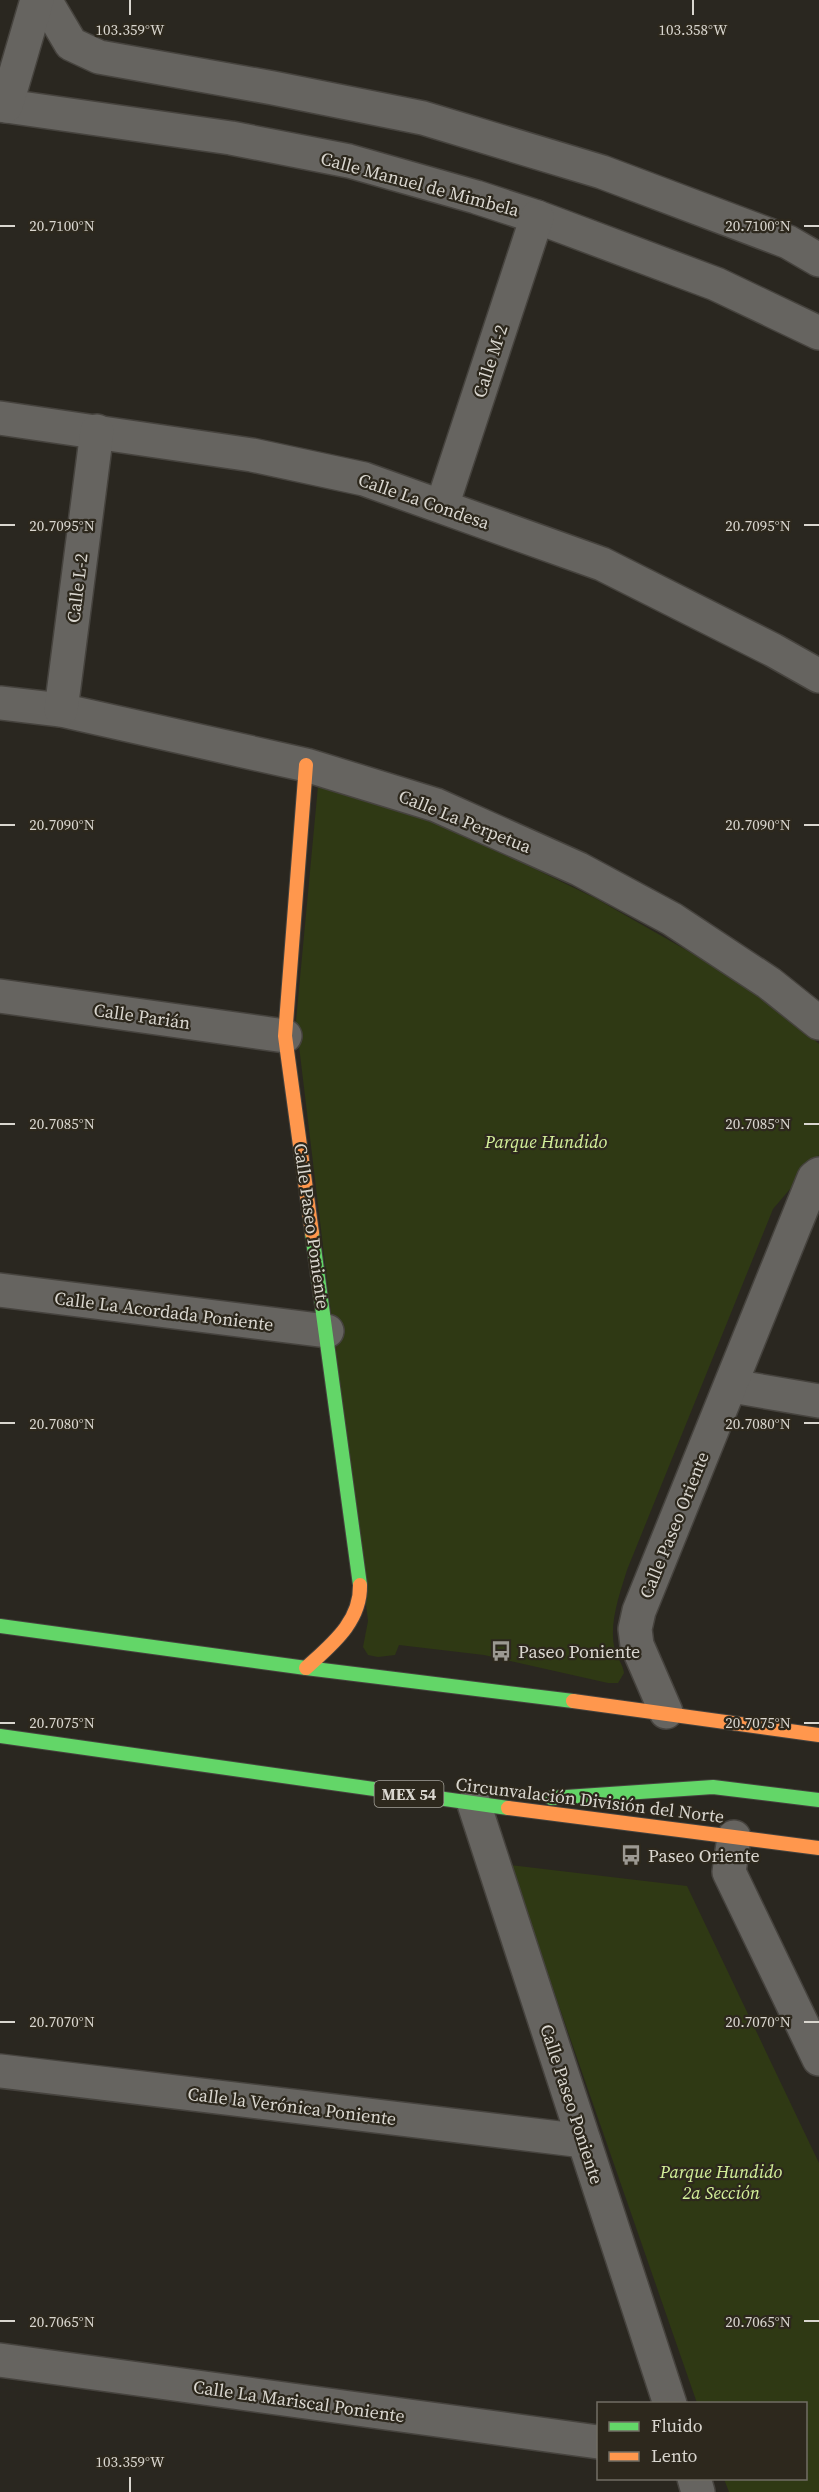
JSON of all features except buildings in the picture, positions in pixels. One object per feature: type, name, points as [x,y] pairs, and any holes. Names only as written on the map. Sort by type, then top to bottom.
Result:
[{"type":"main road","name":"Calle Paseo Poniente","points":[[306,765],[285,1036],[359,1568],[359,1601],[351,1620],[341,1635],[306,1668]]},
{"type":"main road","points":[[0,1626],[306,1668],[666,1712],[819,1735]]},
{"type":"main road","name":"Circunvalación División del Norte","points":[[0,1736],[474,1804],[819,1848]]},
{"type":"main road","points":[[474,1804],[713,1788],[819,1800]]},
{"type":"street","points":[[3,105],[37,0]]},
{"type":"street","points":[[45,0],[71,44],[99,57],[423,118],[602,172],[788,242],[819,260]]},
{"type":"street","name":"Calle Manuel de Mimbela","points":[[3,105],[231,138],[349,161],[537,217],[716,284],[819,333]]},
{"type":"street","name":"Calle M-2","points":[[442,506],[537,217]]},
{"type":"street","name":"Calle La Condesa","points":[[0,418],[263,457],[364,479],[602,564],[773,650],[819,676]]},
{"type":"street","name":"Calle L-2","points":[[61,710],[97,431]]},
{"type":"street","name":"Calle La Perpetua","points":[[0,703],[61,710],[306,765],[436,805],[579,868],[672,919],[769,983],[819,1023]]},
{"type":"street","name":"Calle Parián","points":[[0,996],[285,1036]]},
{"type":"street","name":"Calle Paseo Oriente","points":[[666,1712],[637,1645],[635,1629],[639,1611],[732,1386],[814,1178],[819,1174]]},
{"type":"street","name":"Calle La Acordada Poniente","points":[[0,1290],[327,1331]]},
{"type":"street","points":[[732,1386],[819,1401]]},
{"type":"street","name":"Calle Paseo Poniente","points":[[474,1804],[670,2402]]},
{"type":"street","points":[[734,1837],[729,1872],[819,2059]]},
{"type":"street","name":"Calle la Verónica Poniente","points":[[0,2071],[584,2141]]},
{"type":"street","name":"Calle La Mariscal Poniente","points":[[0,2360],[597,2442]]},
{"type":"green space","name":"Parque Hundido","points":[[318,786],[345,789],[450,828],[595,898],[702,959],[789,1016],[819,1044],[819,1155],[773,1209],[627,1570],[616,1609],[613,1630],[615,1650],[624,1673],[618,1683],[608,1683],[484,1655],[399,1645],[395,1655],[378,1657],[368,1655],[363,1647],[368,1621],[296,1021]]},
{"type":"green space","name":"Parque Hundido 2a Sección","points":[[510,1865],[687,1886],[819,2163],[819,2492],[729,2492],[724,2480],[807,2480],[807,2402],[697,2402]]},
{"type":"traffic: fast","points":[[312,1233],[360,1585]]},
{"type":"traffic: fast","points":[[0,1626],[306,1668],[573,1701]]},
{"type":"traffic: fast","points":[[0,1736],[508,1808]]},
{"type":"traffic: fast","points":[[551,1798],[713,1787],[819,1800]]},
{"type":"traffic: slow","points":[[306,765],[285,1036],[312,1233]]},
{"type":"traffic: slow","points":[[306,1668],[343,1632],[356,1610],[360,1585]]},
{"type":"traffic: slow","points":[[573,1701],[819,1735]]},
{"type":"traffic: slow","points":[[508,1808],[819,1848]]},
{"type":"place","name":"Paseo Poniente","points":[[501,1651]]},
{"type":"place","name":"Paseo Oriente","points":[[631,1855]]}]
